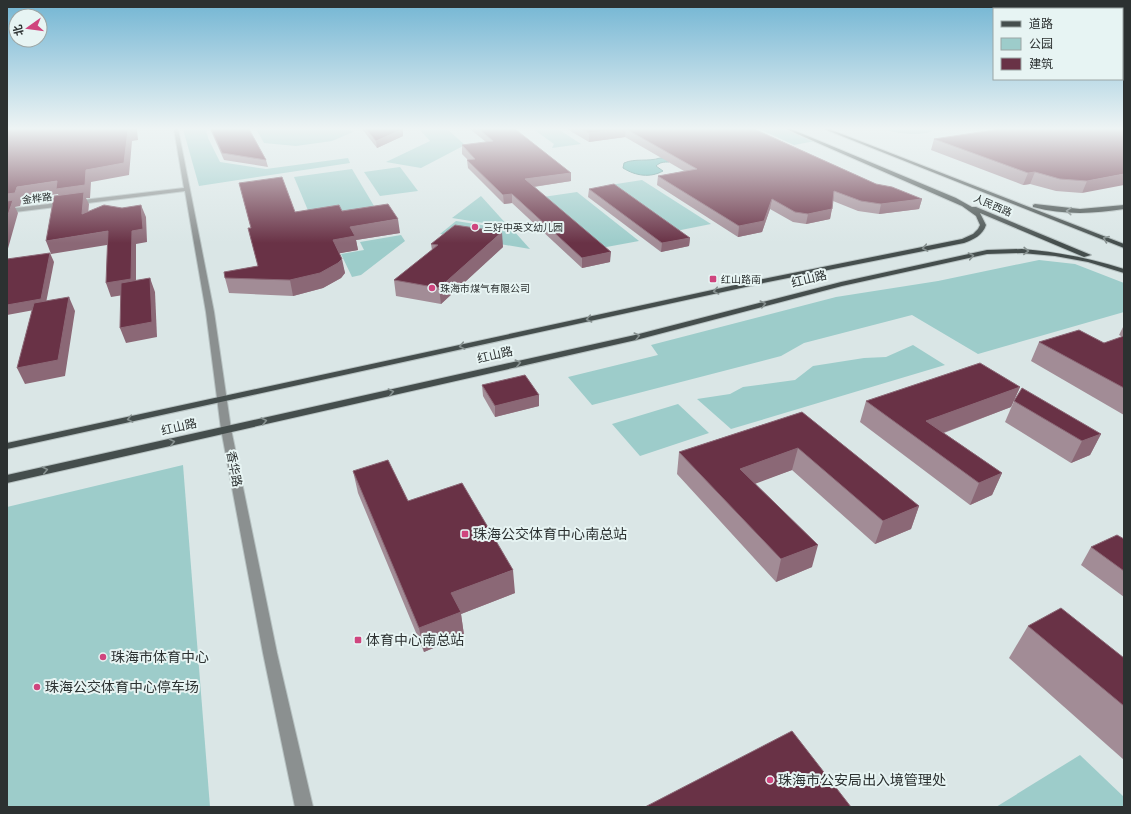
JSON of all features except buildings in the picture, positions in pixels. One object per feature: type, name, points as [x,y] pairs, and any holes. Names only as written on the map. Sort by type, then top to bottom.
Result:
[{"type":"main road","name":"人民西路","points":[[878,167],[1124,271]]},
{"type":"main road","points":[[923,167],[985,191],[1047,208],[1072,212],[1108,210],[1124,207]]},
{"type":"main road","name":"人民西路","points":[[985,191],[1124,246]]},
{"type":"main road","name":"红山路","points":[[7,446],[768,280],[964,240],[981,230],[983,225],[982,220],[973,210],[949,197]]},
{"type":"main road","name":"红山路","points":[[7,479],[636,337],[841,284],[987,252],[1022,251],[1055,254],[1089,260],[1124,271]]},
{"type":"street","name":"香华路","points":[[184,167],[210,312],[226,430],[270,653],[304,807]]},
{"type":"street","name":"金桦路","points":[[7,211],[188,189]]},
{"type":"green space","points":[[194,167],[253,167],[266,169],[281,167],[324,167],[199,186]]},
{"type":"green space","points":[[400,167],[418,191],[380,196],[364,172]]},
{"type":"green space","points":[[352,169],[377,211],[312,220],[294,177]]},
{"type":"green space","points":[[642,180],[711,224],[676,231],[610,185]]},
{"type":"green space","points":[[577,192],[639,241],[601,248],[543,197]]},
{"type":"green space","points":[[481,196],[509,227],[452,218]]},
{"type":"green space","points":[[456,221],[513,230],[530,249],[440,234]]},
{"type":"green space","points":[[401,235],[405,241],[361,275],[352,277],[341,254],[364,250],[360,242]]},
{"type":"green space","points":[[1039,260],[1075,264],[1124,283],[1124,312],[978,354],[912,315],[804,343],[781,356],[592,405],[568,377],[658,355],[651,345],[836,297],[938,281]]},
{"type":"green space","points":[[913,345],[945,365],[731,429],[697,399],[730,394],[743,387],[795,380],[813,366],[864,358],[886,357]]},
{"type":"green space","points":[[678,404],[709,433],[640,456],[612,424]]},
{"type":"green space","name":"珠海市体育中心","points":[[183,465],[210,807],[7,807],[7,507]]},
{"type":"green space","points":[[1080,755],[1124,797],[1124,807],[996,807]]},
{"type":"water","points":[[657,167],[663,171],[653,175],[643,175],[633,173],[623,168]]},
{"type":"place","name":"三好中英文幼儿园","points":[[475,227]]},
{"type":"place","name":"红山路南","points":[[713,279]]},
{"type":"place","name":"珠海市煤气有限公司","points":[[432,288]]},
{"type":"place","name":"珠海公交体育中心南总站","points":[[465,534]]},
{"type":"place","name":"体育中心南总站","points":[[358,640]]},
{"type":"place","name":"珠海市体育中心","points":[[103,657]]},
{"type":"place","name":"珠海公交体育中心停车场","points":[[37,687]]},
{"type":"place","name":"珠海市公安局出入境管理处","points":[[770,780]]}]
